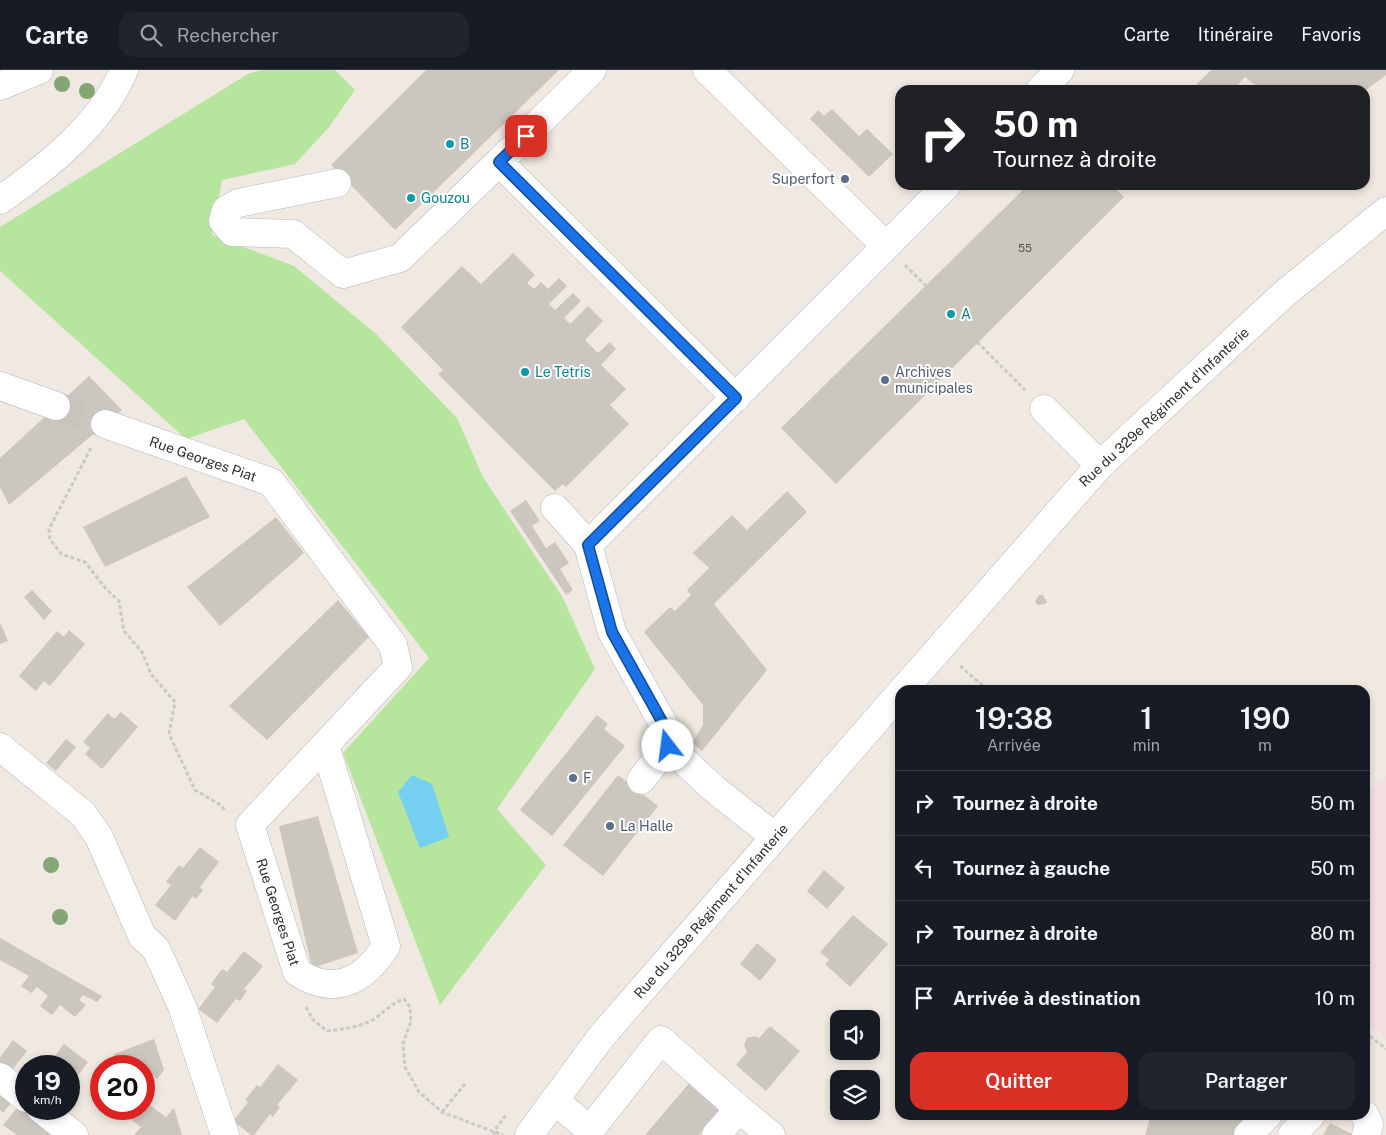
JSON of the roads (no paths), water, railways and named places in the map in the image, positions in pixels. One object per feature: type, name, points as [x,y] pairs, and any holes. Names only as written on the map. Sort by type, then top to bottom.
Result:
[{"type":"street","points":[[0,86],[39,70]]},
{"type":"street","points":[[0,200],[40,172],[76,138],[103,105],[124,70]]},
{"type":"street","points":[[337,183],[238,203],[226,210],[223,221],[232,232],[293,234],[343,274],[400,258],[592,70]]},
{"type":"street","points":[[707,70],[886,246]]},
{"type":"street","points":[[1045,85],[1060,70]]},
{"type":"street","points":[[499,162],[736,398]]},
{"type":"street","points":[[588,545],[941,190]]},
{"type":"street","name":"Rue du 329e Régiment d'Infanterie","points":[[906,685],[1100,465],[1284,294],[1386,211]]},
{"type":"street","points":[[0,386],[56,406]]},
{"type":"street","points":[[1044,409],[1100,465]]},
{"type":"street","name":"Rue Georges Piat","points":[[105,424],[270,482],[393,645],[398,667],[250,825],[298,972],[312,982],[344,985],[375,964],[386,946],[325,745]]},
{"type":"street","points":[[555,508],[588,545],[612,632],[665,727],[668,746],[713,788],[775,837]]},
{"type":"street","name":"Rue du 329e Régiment d'Infanterie","points":[[529,1135],[601,1037],[895,699]]},
{"type":"street","points":[[641,780],[668,746]]},
{"type":"street","points":[[0,747],[83,814],[99,837],[142,936],[156,949],[182,1006],[225,1135]]},
{"type":"street","points":[[554,1100],[590,1130],[660,1040],[771,1135]]},
{"type":"street","points":[[0,1077],[15,1089]]},
{"type":"street","points":[[716,1135],[739,1109]]},
{"type":"street","points":[[55,1120],[74,1135]]},
{"type":"street","points":[[1248,1135],[1263,1120]]},
{"type":"street","points":[[1292,1135],[1306,1120]]},
{"type":"street","points":[[1366,1135],[1369,1124],[1367,1120]]},
{"type":"water","points":[[412,775],[432,784],[449,837],[420,848],[398,792]]},
{"type":"tunnel","points":[[56,406],[105,424]]},
{"type":"place","name":"B","points":[[450,144]]},
{"type":"place","name":"Superfort","points":[[845,179]]},
{"type":"place","name":"Gouzou","points":[[411,198]]},
{"type":"place","name":"A","points":[[951,314]]},
{"type":"place","name":"Le Tetris","points":[[525,372]]},
{"type":"place","name":"Archives municipales","points":[[885,380]]},
{"type":"place","name":"F","points":[[573,778]]},
{"type":"place","name":"La Halle","points":[[610,826]]}]
